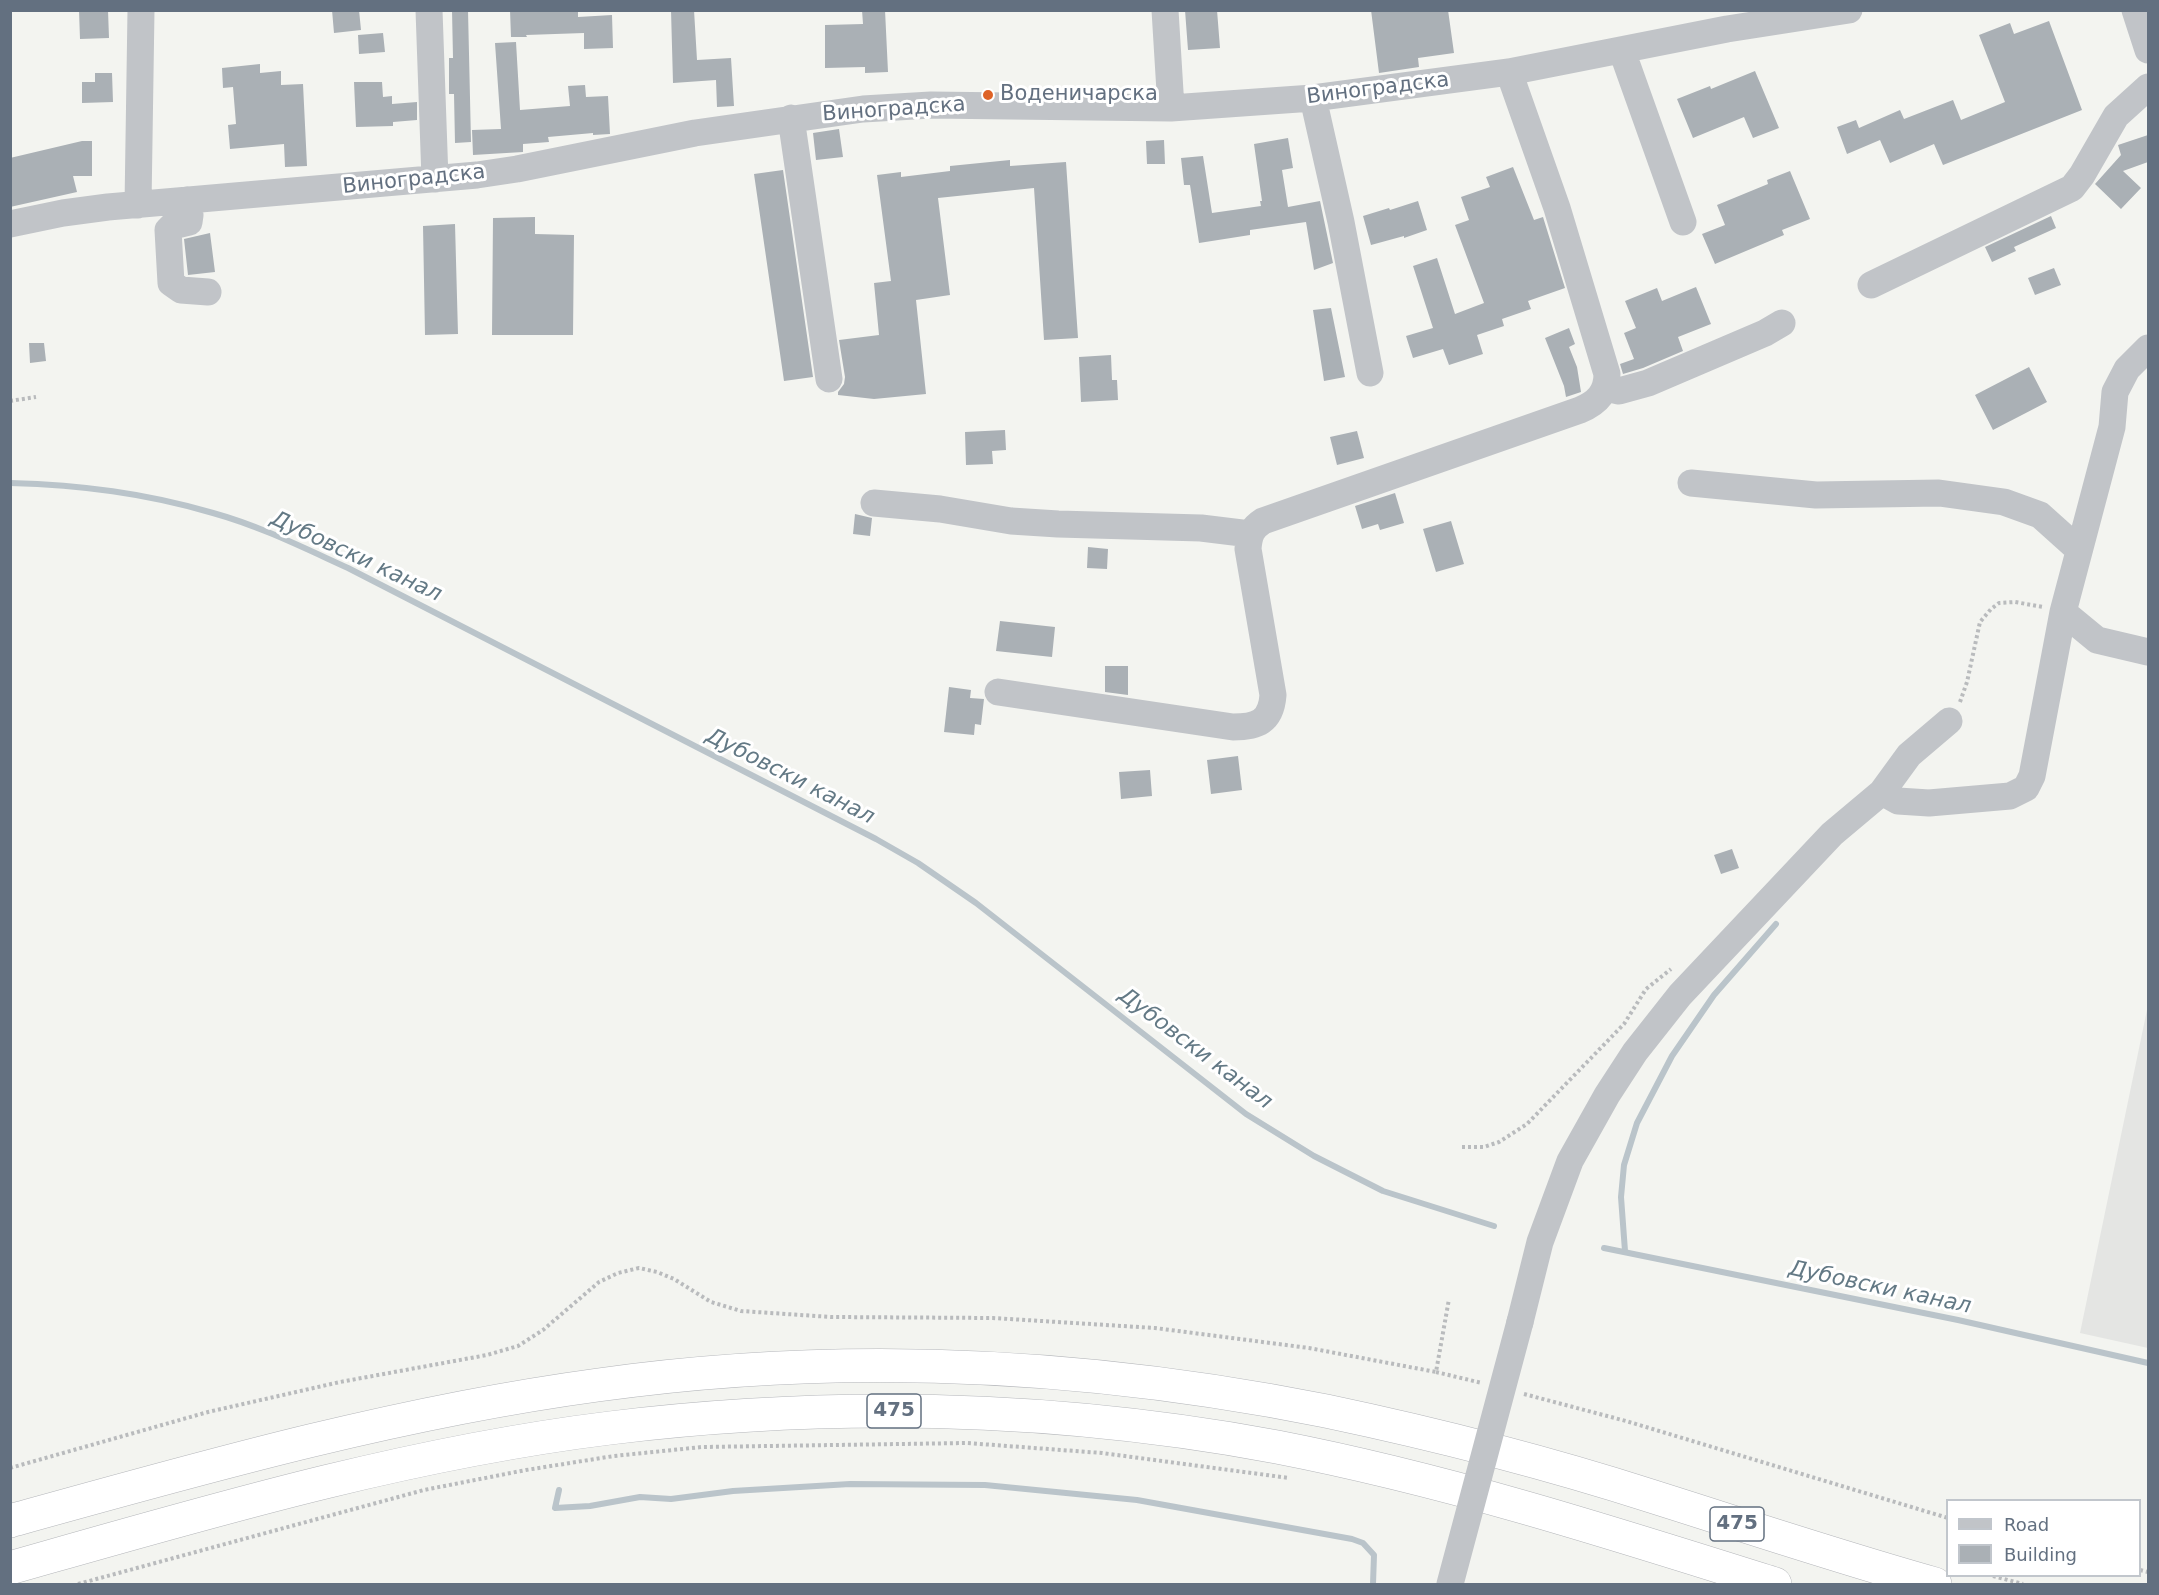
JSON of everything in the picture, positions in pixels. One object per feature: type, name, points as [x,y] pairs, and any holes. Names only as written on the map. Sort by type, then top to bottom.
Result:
[{"type":"highway","name":"475","points":[[10,1521],[225,1461],[376,1425],[523,1396],[601,1384],[778,1368],[897,1365],[984,1367],[1087,1374],[1190,1388],[1392,1425],[1558,1468],[1659,1498],[1844,1559],[1935,1584]]},
{"type":"highway","name":"475","points":[[10,1568],[209,1512],[387,1468],[479,1449],[608,1429],[704,1419],[779,1413],[894,1410],[1082,1420],[1282,1448],[1390,1472],[1541,1511],[1774,1584]]},
{"type":"street","points":[[138,205],[141,10]]},
{"type":"street","points":[[429,10],[435,179]]},
{"type":"street","points":[[1166,10],[1171,108]]},
{"type":"street","name":"Виноградска","points":[[10,224],[63,213],[435,179],[517,169],[694,133],[863,109],[931,105],[1171,108],[1313,98],[1509,72],[1727,29],[1849,10]]},
{"type":"street","points":[[2134,10],[2148,50]]},
{"type":"street","points":[[1622,51],[1683,222]]},
{"type":"street","points":[[998,692],[1233,727],[1248,727],[1257,724],[1271,710],[1273,695],[1248,549],[1250,534],[1255,527],[1263,521],[1594,404],[1606,388],[1608,375],[1560,219],[1509,72]]},
{"type":"street","points":[[1871,285],[2072,188],[2116,116],[2148,87]]},
{"type":"street","points":[[1313,98],[1341,222],[1370,373]]},
{"type":"street","points":[[790,118],[829,379]]},
{"type":"street","points":[[188,200],[189,222],[172,226],[168,230],[171,283],[181,290],[208,292]]},
{"type":"street","points":[[1606,388],[1619,391],[1648,383],[1756,338],[1782,323]]},
{"type":"street","points":[[1882,792],[1898,801],[1929,803],[2010,796],[2026,788],[2032,776],[2063,612],[2112,427],[2115,392],[2127,369],[2148,348]]},
{"type":"street","points":[[1691,483],[1816,495],[1939,493],[2004,502],[2040,515],[2079,550]]},
{"type":"street","points":[[874,503],[940,509],[1011,521],[1058,525],[1201,528],[1250,534]]},
{"type":"street","points":[[2063,612],[2097,640],[2148,652]]},
{"type":"street","points":[[1450,1584],[1540,1242],[1570,1161],[1607,1095],[1635,1052],[1680,995],[1832,834],[1882,792],[1909,755],[1949,721]]},
{"type":"path","points":[[10,401],[36,397]]},
{"type":"path","points":[[1949,721],[1958,706],[1967,682],[1980,622],[1991,609],[1999,603],[2015,602],[2063,612]]},
{"type":"path","points":[[1462,1147],[1484,1147],[1499,1142],[1527,1124],[1624,1024],[1646,989],[1679,964]]},
{"type":"path","points":[[1436,1372],[1492,1386]]},
{"type":"path","points":[[1514,1391],[1626,1421],[1946,1518]]},
{"type":"path","points":[[78,1584],[424,1490],[614,1456],[702,1447],[966,1443],[1102,1453],[1300,1480]]},
{"type":"path","points":[[2000,1577],[2023,1584]]},
{"type":"shaded area","points":[[2148,1005],[2148,1348],[2080,1333]]},
{"type":"building","points":[[79,10],[108,10],[109,38],[80,39]]},
{"type":"building","points":[[332,10],[359,10],[361,30],[334,33]]},
{"type":"building","points":[[452,10],[468,10],[471,142],[455,143],[454,94],[449,94],[449,58],[453,58]]},
{"type":"building","points":[[510,10],[578,10],[578,17],[612,15],[613,48],[584,49],[584,33],[511,37]]},
{"type":"building","points":[[671,10],[694,10],[697,60],[731,58],[734,106],[717,107],[716,80],[673,83]]},
{"type":"building","points":[[862,10],[885,10],[888,72],[865,73],[865,67],[825,68],[825,25],[863,24]]},
{"type":"building","points":[[1185,10],[1217,10],[1220,48],[1188,50]]},
{"type":"building","points":[[1371,10],[1448,10],[1454,53],[1418,58],[1419,67],[1379,73]]},
{"type":"building","points":[[2049,21],[2082,110],[1943,165],[1934,144],[1890,163],[1880,140],[1847,154],[1837,127],[1856,120],[1859,128],[1900,110],[1904,119],[1953,100],[1961,120],[2005,102],[1979,35],[2010,23],[2014,34]]},
{"type":"building","points":[[383,33],[385,52],[359,54],[358,35]]},
{"type":"building","points":[[516,42],[520,110],[570,106],[568,86],[585,85],[586,97],[608,96],[610,134],[593,135],[593,133],[548,137],[549,142],[523,144],[523,152],[473,155],[472,130],[501,129],[495,43]]},
{"type":"building","points":[[260,64],[260,73],[281,71],[281,85],[303,84],[307,166],[285,167],[284,144],[230,149],[228,125],[236,124],[233,87],[223,88],[222,68]]},
{"type":"building","points":[[1755,71],[1779,128],[1753,138],[1744,117],[1693,138],[1677,99],[1710,86],[1711,89]]},
{"type":"building","points":[[95,73],[112,73],[113,102],[82,103],[82,82],[95,82]]},
{"type":"building","points":[[354,82],[382,82],[383,97],[392,96],[392,104],[417,102],[417,120],[393,122],[393,126],[356,127]]},
{"type":"building","points":[[839,129],[843,157],[816,160],[813,133]]},
{"type":"building","points":[[2148,135],[2148,162],[2123,171],[2141,188],[2121,209],[2095,184],[2121,155],[2118,145]]},
{"type":"building","points":[[1288,138],[1293,168],[1282,170],[1288,207],[1320,201],[1333,263],[1314,270],[1306,222],[1250,230],[1250,235],[1199,243],[1190,185],[1184,185],[1181,158],[1203,156],[1212,213],[1261,206],[1254,144]]},
{"type":"building","points":[[1164,140],[1165,164],[1147,164],[1146,141]]},
{"type":"building","points":[[82,141],[92,141],[92,176],[73,176],[77,192],[10,207],[10,158]]},
{"type":"building","points":[[1010,160],[1010,166],[1066,162],[1078,338],[1044,340],[1034,188],[938,198],[950,295],[916,300],[926,394],[874,399],[838,395],[845,377],[839,340],[879,335],[874,283],[891,281],[877,175],[901,172],[901,177],[950,171],[950,166]]},
{"type":"building","points":[[1513,167],[1534,220],[1543,217],[1565,288],[1528,301],[1531,309],[1502,319],[1504,326],[1477,335],[1483,354],[1449,365],[1443,349],[1413,358],[1406,336],[1433,328],[1413,266],[1437,258],[1455,314],[1484,303],[1455,225],[1469,220],[1461,197],[1490,187],[1486,177]]},
{"type":"building","points":[[783,170],[813,377],[784,381],[754,174]]},
{"type":"building","points":[[1790,171],[1810,219],[1782,230],[1784,235],[1715,264],[1702,234],[1725,225],[1717,205],[1768,184],[1767,180]]},
{"type":"building","points":[[1418,201],[1427,230],[1371,245],[1363,216]]},
{"type":"building","points":[[2051,216],[2056,228],[2014,247],[2016,251],[1992,262],[1985,247]]},
{"type":"building","points":[[535,217],[535,234],[574,235],[573,335],[492,335],[493,218]]},
{"type":"building","points":[[455,224],[458,334],[425,335],[423,226]]},
{"type":"building","points":[[210,233],[215,272],[188,275],[184,239]]},
{"type":"building","points":[[2054,268],[2061,285],[2035,295],[2028,278]]},
{"type":"building","points":[[1696,287],[1711,324],[1678,337],[1683,351],[1623,374],[1620,364],[1634,359],[1624,333],[1636,328],[1625,301],[1657,288],[1662,301]]},
{"type":"building","points":[[1331,308],[1345,377],[1324,381],[1313,310]]},
{"type":"building","points":[[1569,328],[1575,344],[1569,347],[1577,367],[1581,392],[1566,397],[1564,386],[1545,338]]},
{"type":"building","points":[[29,343],[44,343],[46,361],[30,363]]},
{"type":"building","points":[[1111,355],[1112,380],[1117,380],[1118,400],[1081,402],[1079,357]]},
{"type":"building","points":[[2029,367],[2047,402],[1993,430],[1975,395]]},
{"type":"building","points":[[1005,430],[1006,450],[992,451],[993,464],[966,465],[965,432]]},
{"type":"building","points":[[1357,431],[1364,458],[1337,465],[1330,437]]},
{"type":"building","points":[[1395,493],[1404,523],[1380,530],[1378,524],[1362,529],[1355,506]]},
{"type":"building","points":[[855,514],[872,518],[870,536],[853,534]]},
{"type":"building","points":[[1451,521],[1464,564],[1436,572],[1423,529]]},
{"type":"building","points":[[1088,547],[1108,549],[1107,569],[1087,568]]},
{"type":"building","points":[[1000,621],[1055,627],[1052,657],[996,651]]},
{"type":"building","points":[[1105,666],[1128,666],[1128,695],[1105,692]]},
{"type":"building","points":[[949,687],[971,690],[970,698],[984,699],[981,725],[975,724],[974,735],[944,732]]},
{"type":"building","points":[[1238,756],[1242,790],[1211,794],[1207,760]]},
{"type":"building","points":[[1150,770],[1152,796],[1121,799],[1119,772]]},
{"type":"building","points":[[1732,849],[1739,868],[1721,874],[1714,855]]},
{"type":"waterway","name":"Дубовски канал","points":[[10,483],[113,491],[188,506],[265,531],[348,568],[876,839],[918,863],[976,903],[1246,1114],[1314,1156],[1383,1191],[1494,1226]]},
{"type":"waterway","points":[[1625,1251],[1621,1197],[1624,1165],[1637,1123],[1672,1056],[1714,995],[1776,924]]},
{"type":"waterway","name":"Дубовски канал","points":[[1604,1248],[1958,1320],[2148,1363]]},
{"type":"waterway","points":[[559,1490],[555,1508],[590,1506],[640,1497],[671,1499],[733,1491],[850,1484],[985,1485],[1137,1500],[1352,1539],[1363,1543],[1374,1555],[1373,1584]]},
{"type":"place","name":"Воденичарска","points":[[988,95]]}]
